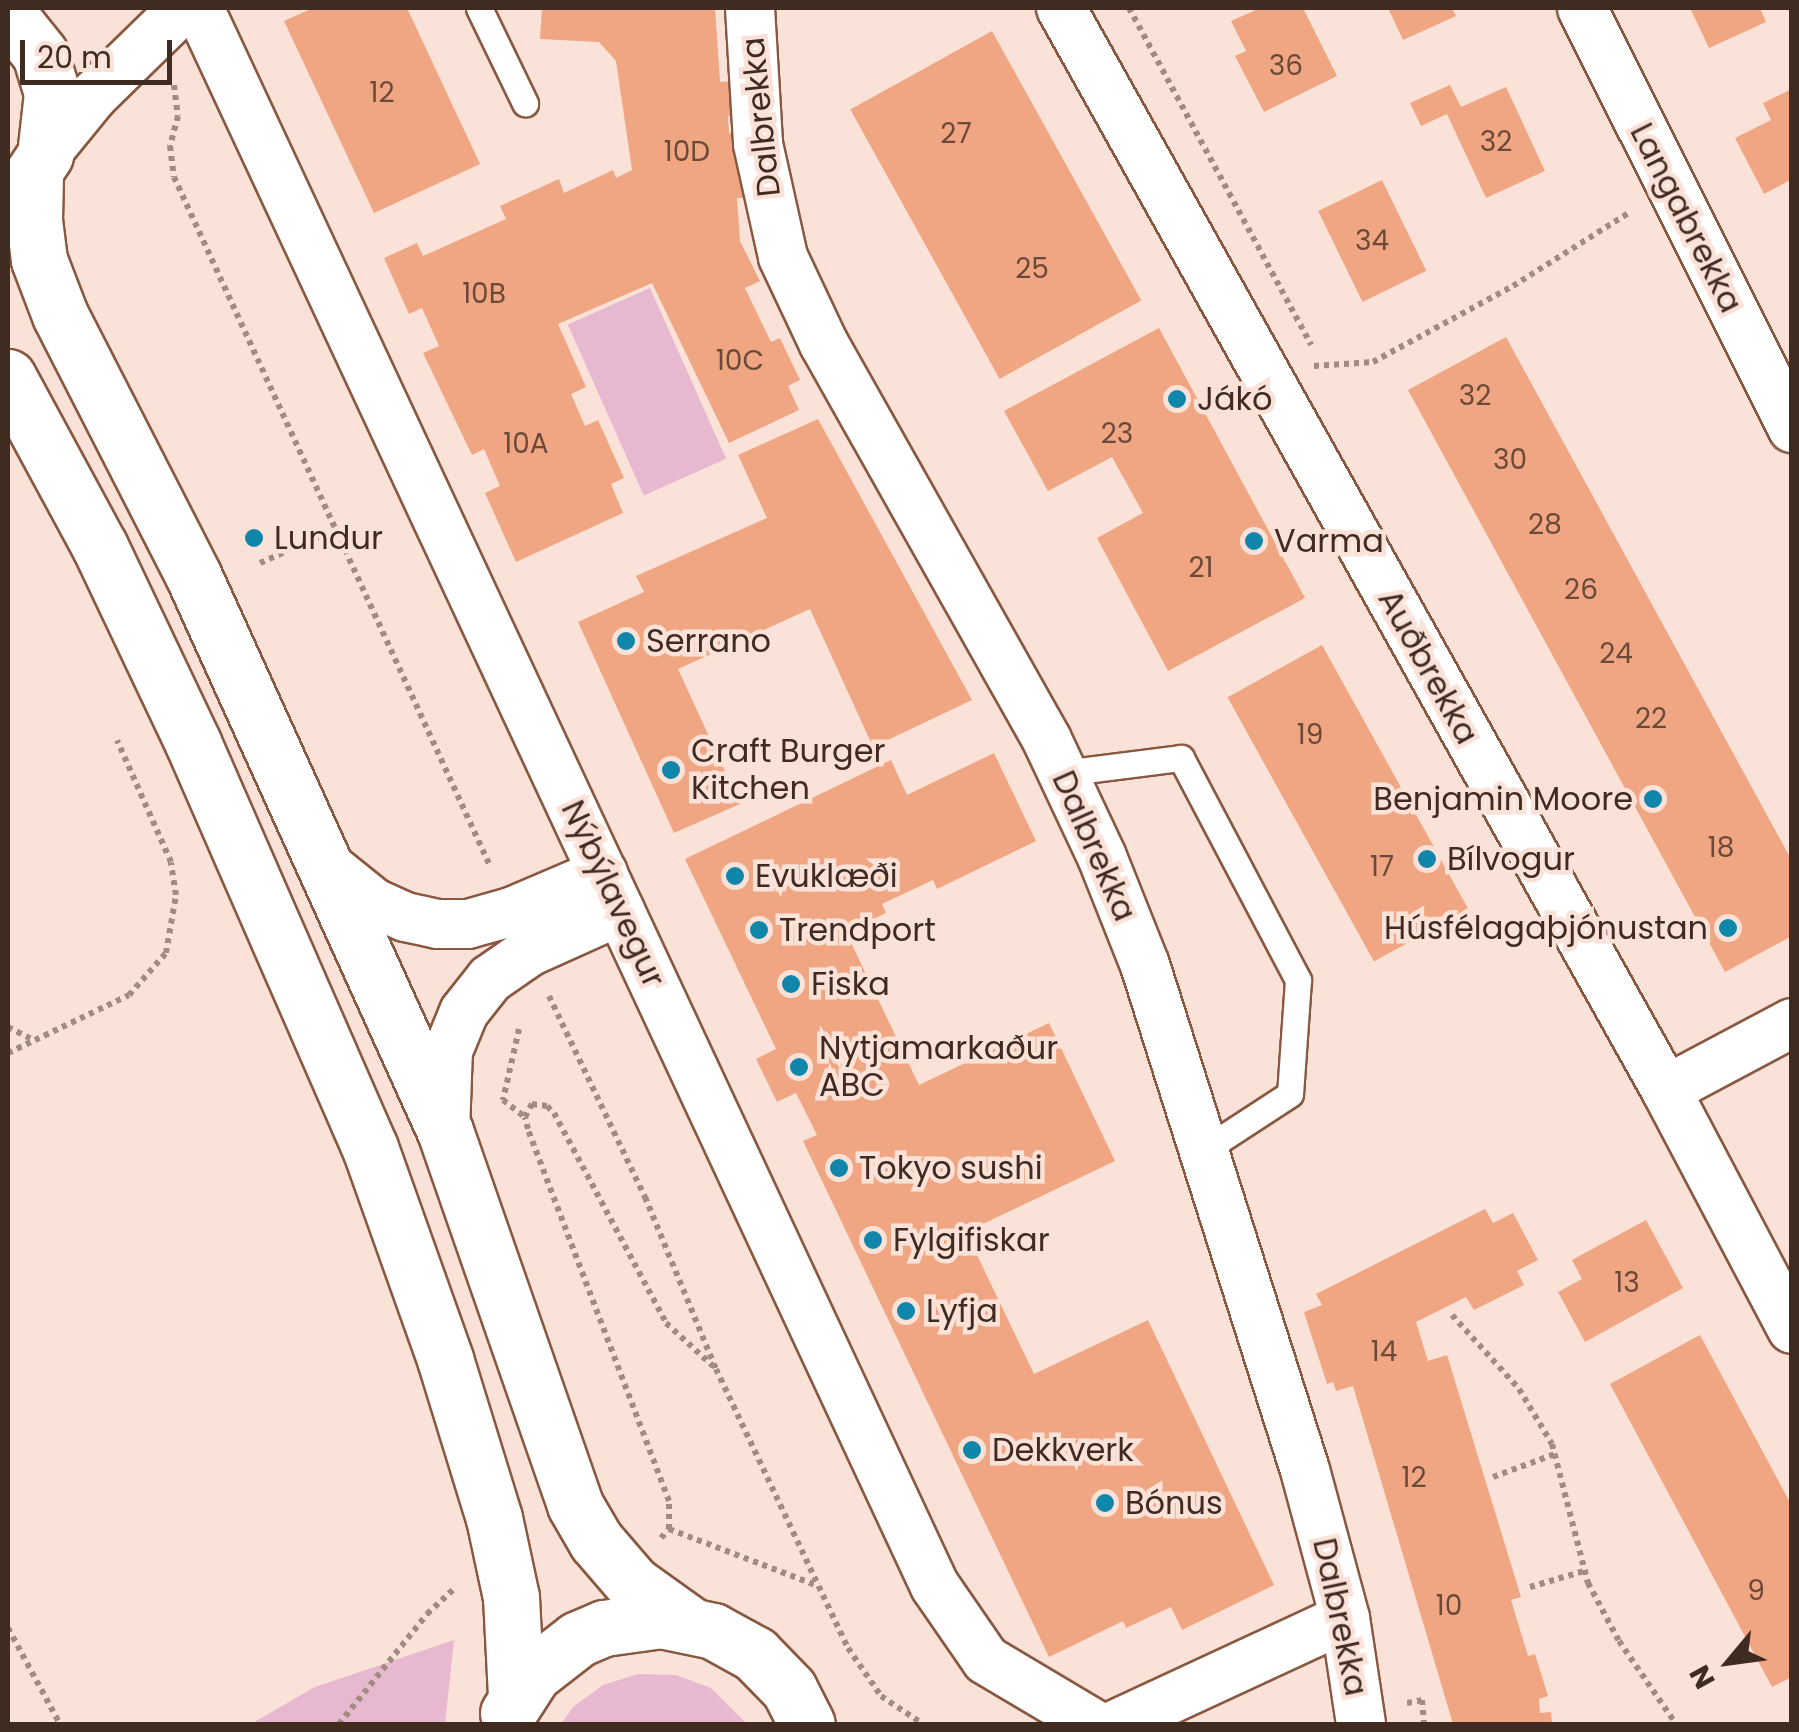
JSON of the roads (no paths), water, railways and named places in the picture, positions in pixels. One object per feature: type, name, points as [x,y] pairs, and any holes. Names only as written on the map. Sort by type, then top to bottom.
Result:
[{"type":"main road","points":[[8,14],[40,54],[52,93],[29,180],[40,260],[60,316],[194,578],[445,1131],[574,1505],[596,1541],[633,1584],[689,1624]]},
{"type":"main road","points":[[8,376],[100,548],[185,726],[370,1148],[445,1359],[494,1518],[511,1597],[509,1711]]},
{"type":"main road","points":[[509,1711],[554,1655],[604,1628],[647,1621],[689,1624],[724,1636],[755,1654],[789,1689],[810,1720]]},
{"type":"street","points":[[29,180],[94,95],[184,8]]},
{"type":"street","name":"Nýbýlavegur","points":[[199,8],[935,1586],[986,1660],[1094,1724]]},
{"type":"street","name":"Dalbrekka","points":[[750,8],[758,144],[767,200],[795,287],[1062,773],[1102,857],[1145,966],[1304,1470],[1345,1618],[1362,1724]]},
{"type":"street","name":"Auðbrekka","points":[[1061,8],[1666,1090],[1792,1329]]},
{"type":"street","name":"Langabrekka","points":[[1582,8],[1792,428]]},
{"type":"street","points":[[328,866],[374,903],[404,917],[437,924],[468,924],[611,892]]},
{"type":"street","points":[[445,1131],[448,1050],[464,1012],[490,979],[611,892]]},
{"type":"street","points":[[1666,1090],[1792,1023]]},
{"type":"street","points":[[1117,1724],[1345,1618]]},
{"type":"lane","points":[[479,8],[524,103]]},
{"type":"lane","points":[[1062,773],[1181,758],[1298,980],[1290,1094],[1204,1150]]},
{"type":"place","name":"Jákó","points":[[1177,399]]},
{"type":"place","name":"Lundur","points":[[254,538]]},
{"type":"place","name":"Varma","points":[[1254,541]]},
{"type":"place","name":"Serrano","points":[[626,641]]},
{"type":"place","name":"Craft Burger Kitchen","points":[[671,770]]},
{"type":"place","name":"Benjamin Moore","points":[[1653,799]]},
{"type":"place","name":"Bílvogur","points":[[1427,859]]},
{"type":"place","name":"Evuklæði","points":[[735,876]]},
{"type":"place","name":"Húsfélagaþjónustan","points":[[1728,928]]},
{"type":"place","name":"Trendport","points":[[759,930]]},
{"type":"place","name":"Fiska","points":[[791,984]]},
{"type":"place","name":"Nytjamarkaður ABC","points":[[799,1067]]},
{"type":"place","name":"Tokyo sushi","points":[[839,1168]]},
{"type":"place","name":"Fylgifiskar","points":[[873,1240]]},
{"type":"place","name":"Lyfja","points":[[906,1311]]},
{"type":"place","name":"Dekkverk","points":[[972,1450]]},
{"type":"place","name":"Bónus","points":[[1105,1503]]}]
